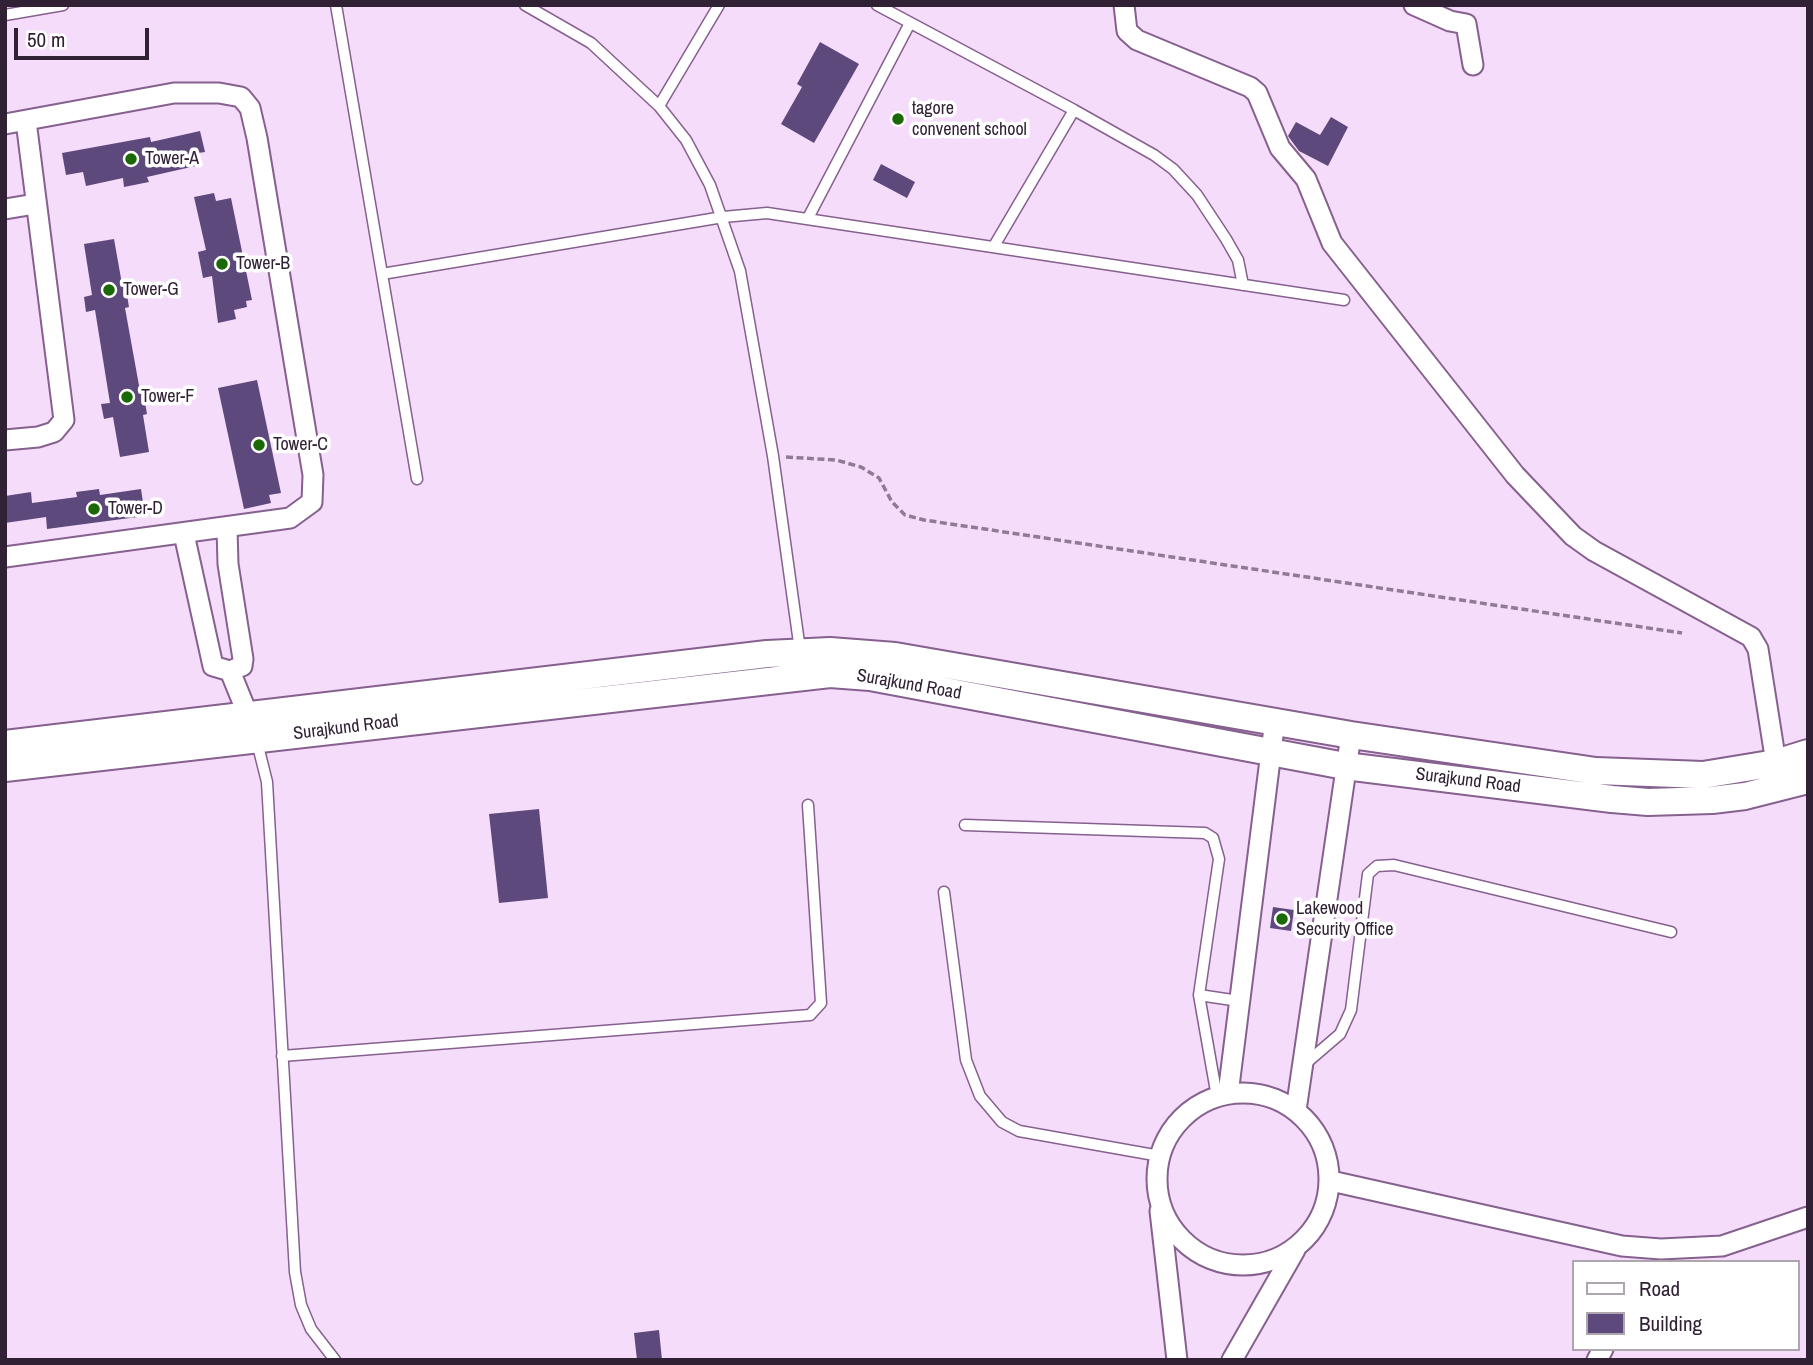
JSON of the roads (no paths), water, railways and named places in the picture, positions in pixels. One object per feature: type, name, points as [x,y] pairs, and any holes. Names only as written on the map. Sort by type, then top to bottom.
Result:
[{"type":"main road","name":"Surajkund Road","points":[[5,768],[252,726],[802,664],[895,656],[1275,720],[1351,736],[1630,774],[1703,775],[1776,763],[1808,753]]},
{"type":"main road","name":"Surajkund Road","points":[[802,664],[1345,766],[1648,802],[1745,796],[1808,780]]},
{"type":"main road","name":"Surajkund Road","points":[[5,744],[149,729],[252,726]]},
{"type":"street","points":[[1124,5],[1127,31],[1137,40],[1250,86],[1257,93],[1280,148],[1306,179],[1332,243],[1515,475],[1573,536],[1594,551],[1751,637],[1758,649],[1776,763]]},
{"type":"street","points":[[1414,5],[1450,21],[1466,24],[1473,65]]},
{"type":"street","points":[[5,124],[174,93],[219,93],[241,97],[250,108],[313,475],[312,502],[290,518],[227,529],[5,557]]},
{"type":"street","points":[[5,440],[46,435],[54,432],[64,420],[26,121]]},
{"type":"street","points":[[5,209],[35,204]]},
{"type":"street","points":[[184,534],[213,666],[230,671],[242,666],[243,659],[228,564],[227,529]]},
{"type":"street","points":[[230,671],[252,726]]},
{"type":"street","points":[[1222,1096],[1239,1001],[1275,720]]},
{"type":"street","points":[[1296,1110],[1305,1064],[1351,736]]},
{"type":"street","points":[[1177,1360],[1157,1188],[1160,1156],[1174,1127],[1198,1105],[1222,1096],[1264,1094],[1296,1110],[1322,1142],[1331,1181],[1321,1220],[1295,1250],[1232,1360]]},
{"type":"street","points":[[1331,1181],[1658,1256],[1722,1246],[1808,1217]]},
{"type":"street","points":[[1157,1188],[1168,1223],[1193,1250],[1226,1265],[1262,1265],[1295,1250]]},
{"type":"lane","points":[[5,15],[61,5]]},
{"type":"lane","points":[[336,5],[416,479]]},
{"type":"lane","points":[[659,106],[719,5]]},
{"type":"lane","points":[[877,5],[1074,110],[1173,169],[1197,195],[1226,239],[1238,260],[1244,285]]},
{"type":"lane","points":[[531,7],[592,43],[659,106],[686,140],[723,217],[740,271],[773,456],[802,664]]},
{"type":"lane","points":[[808,218],[909,23]]},
{"type":"lane","points":[[993,246],[1074,110]]},
{"type":"lane","points":[[382,274],[723,217],[767,213],[1343,300]]},
{"type":"lane","points":[[252,726],[267,782],[297,1283],[301,1306],[311,1329],[335,1360]]},
{"type":"lane","points":[[282,1056],[810,1015],[821,1003],[808,805]]},
{"type":"lane","points":[[965,825],[1205,833],[1213,838],[1219,859],[1199,995],[1222,1096]]},
{"type":"lane","points":[[1305,1064],[1340,1034],[1351,1010],[1368,874],[1377,866],[1394,866],[1671,932]]},
{"type":"lane","points":[[944,892],[966,1060],[980,1096],[1002,1122],[1019,1131],[1160,1156]]},
{"type":"lane","points":[[1199,995],[1239,1001]]},
{"type":"place","name":"tagore convenent school","points":[[898,119]]},
{"type":"place","name":"Tower-A","points":[[131,159]]},
{"type":"place","name":"Tower-B","points":[[222,264]]},
{"type":"place","name":"Tower-G","points":[[109,290]]},
{"type":"place","name":"Tower-F","points":[[127,397]]},
{"type":"place","name":"Tower-C","points":[[259,445]]},
{"type":"place","name":"Tower-D","points":[[94,509]]},
{"type":"place","name":"Lakewood Security Office","points":[[1282,919]]}]
